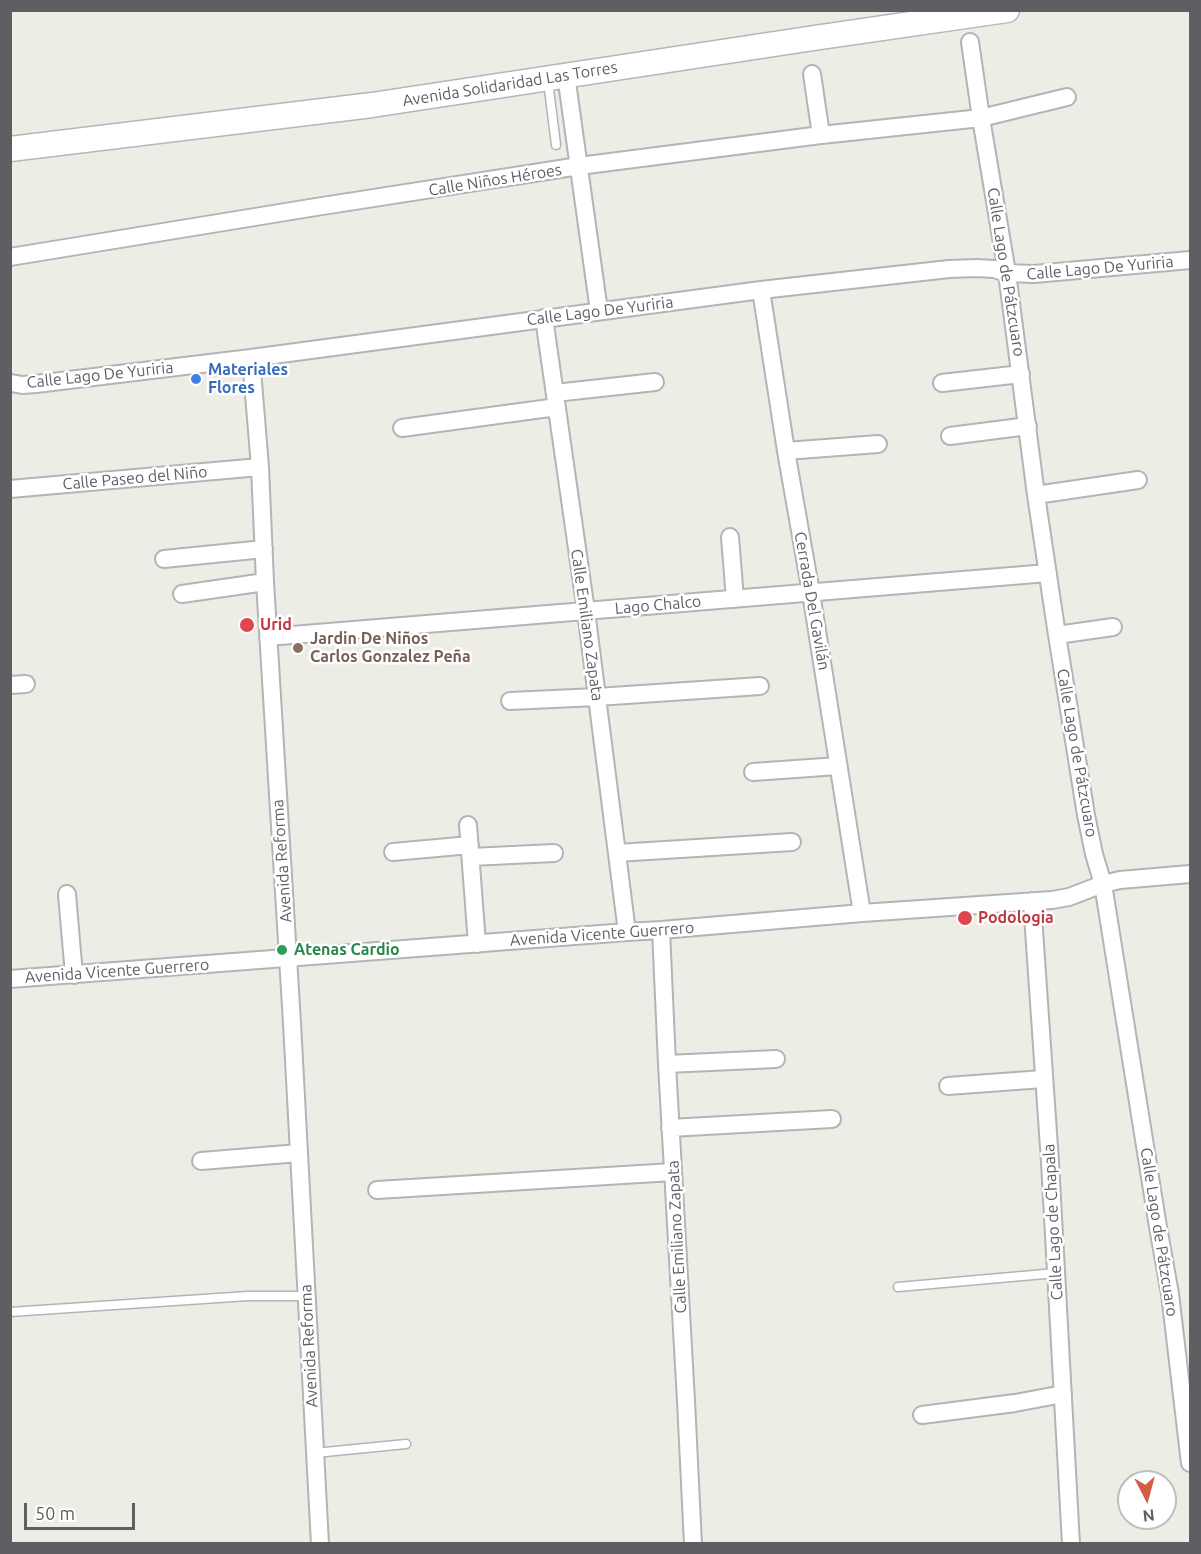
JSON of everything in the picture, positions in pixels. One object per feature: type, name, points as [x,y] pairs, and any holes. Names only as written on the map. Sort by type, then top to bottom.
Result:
[{"type":"main road","points":[[814,38],[900,10]]},
{"type":"main road","name":"Avenida Solidaridad Las Torres","points":[[10,149],[372,105],[1007,10]]},
{"type":"street","name":"Calle Lago de Pátzcuaro","points":[[970,42],[1007,273],[1057,635],[1086,815],[1103,884],[1170,1294],[1191,1463]]},
{"type":"street","points":[[812,74],[821,135]]},
{"type":"street","points":[[557,77],[579,166],[599,311]]},
{"type":"street","name":"Calle Niños Héroes","points":[[10,257],[579,166],[821,135],[981,118],[1067,97]]},
{"type":"street","name":"Calle Lago De Yuriria","points":[[10,383],[36,384],[251,358],[761,290],[949,269],[994,269],[1007,273],[1034,274],[1191,260]]},
{"type":"street","name":"Cerrada Del Gavilán","points":[[761,290],[786,452],[812,593],[862,913]]},
{"type":"street","name":"Calle Emiliano Zapata","points":[[544,318],[586,611],[627,932]]},
{"type":"street","name":"Avenida Reforma","points":[[251,358],[260,467],[320,1544]]},
{"type":"street","points":[[942,383],[1021,374]]},
{"type":"street","points":[[402,428],[655,382]]},
{"type":"street","points":[[950,436],[1028,426]]},
{"type":"street","points":[[786,452],[878,444]]},
{"type":"street","name":"Calle Paseo del Niño","points":[[10,489],[260,467]]},
{"type":"street","points":[[1036,495],[1138,480]]},
{"type":"street","points":[[730,537],[735,598]]},
{"type":"street","points":[[164,559],[264,549]]},
{"type":"street","name":"Lago Chalco","points":[[268,637],[1048,573]]},
{"type":"street","points":[[182,594],[265,582]]},
{"type":"street","points":[[1057,635],[1113,627]]},
{"type":"street","points":[[510,701],[760,686]]},
{"type":"street","points":[[753,772],[838,766]]},
{"type":"street","points":[[468,825],[477,944]]},
{"type":"street","points":[[617,853],[792,842]]},
{"type":"street","points":[[393,852],[554,853]]},
{"type":"street","name":"Avenida Vicente Guerrero","points":[[10,979],[1032,901],[1069,897],[1103,884],[1131,879],[1191,874]]},
{"type":"street","points":[[67,894],[74,975]]},
{"type":"street","name":"Calle Lago de Chapala","points":[[1032,901],[1050,1162],[1071,1544]]},
{"type":"street","name":"Calle Emiliano Zapata","points":[[661,930],[693,1544]]},
{"type":"street","points":[[667,1064],[776,1059]]},
{"type":"street","points":[[948,1086],[1043,1078]]},
{"type":"street","points":[[670,1128],[832,1119]]},
{"type":"street","points":[[201,1161],[299,1153]]},
{"type":"street","points":[[377,1190],[673,1172]]},
{"type":"street","points":[[922,1415],[1015,1403],[1063,1394]]},
{"type":"lane","points":[[556,145],[557,77]]},
{"type":"lane","points":[[898,1287],[1056,1273]]},
{"type":"lane","points":[[10,1312],[248,1296],[307,1296]]},
{"type":"lane","points":[[315,1454],[406,1444]]},
{"type":"place","name":"Materiales Flores","points":[[196,379]]},
{"type":"place","name":"Urid","points":[[247,625]]},
{"type":"place","name":"Jardin De Niños Carlos Gonzalez Peña","points":[[298,648]]},
{"type":"place","name":"Podologia","points":[[965,918]]},
{"type":"place","name":"Atenas Cardio","points":[[282,950]]}]
